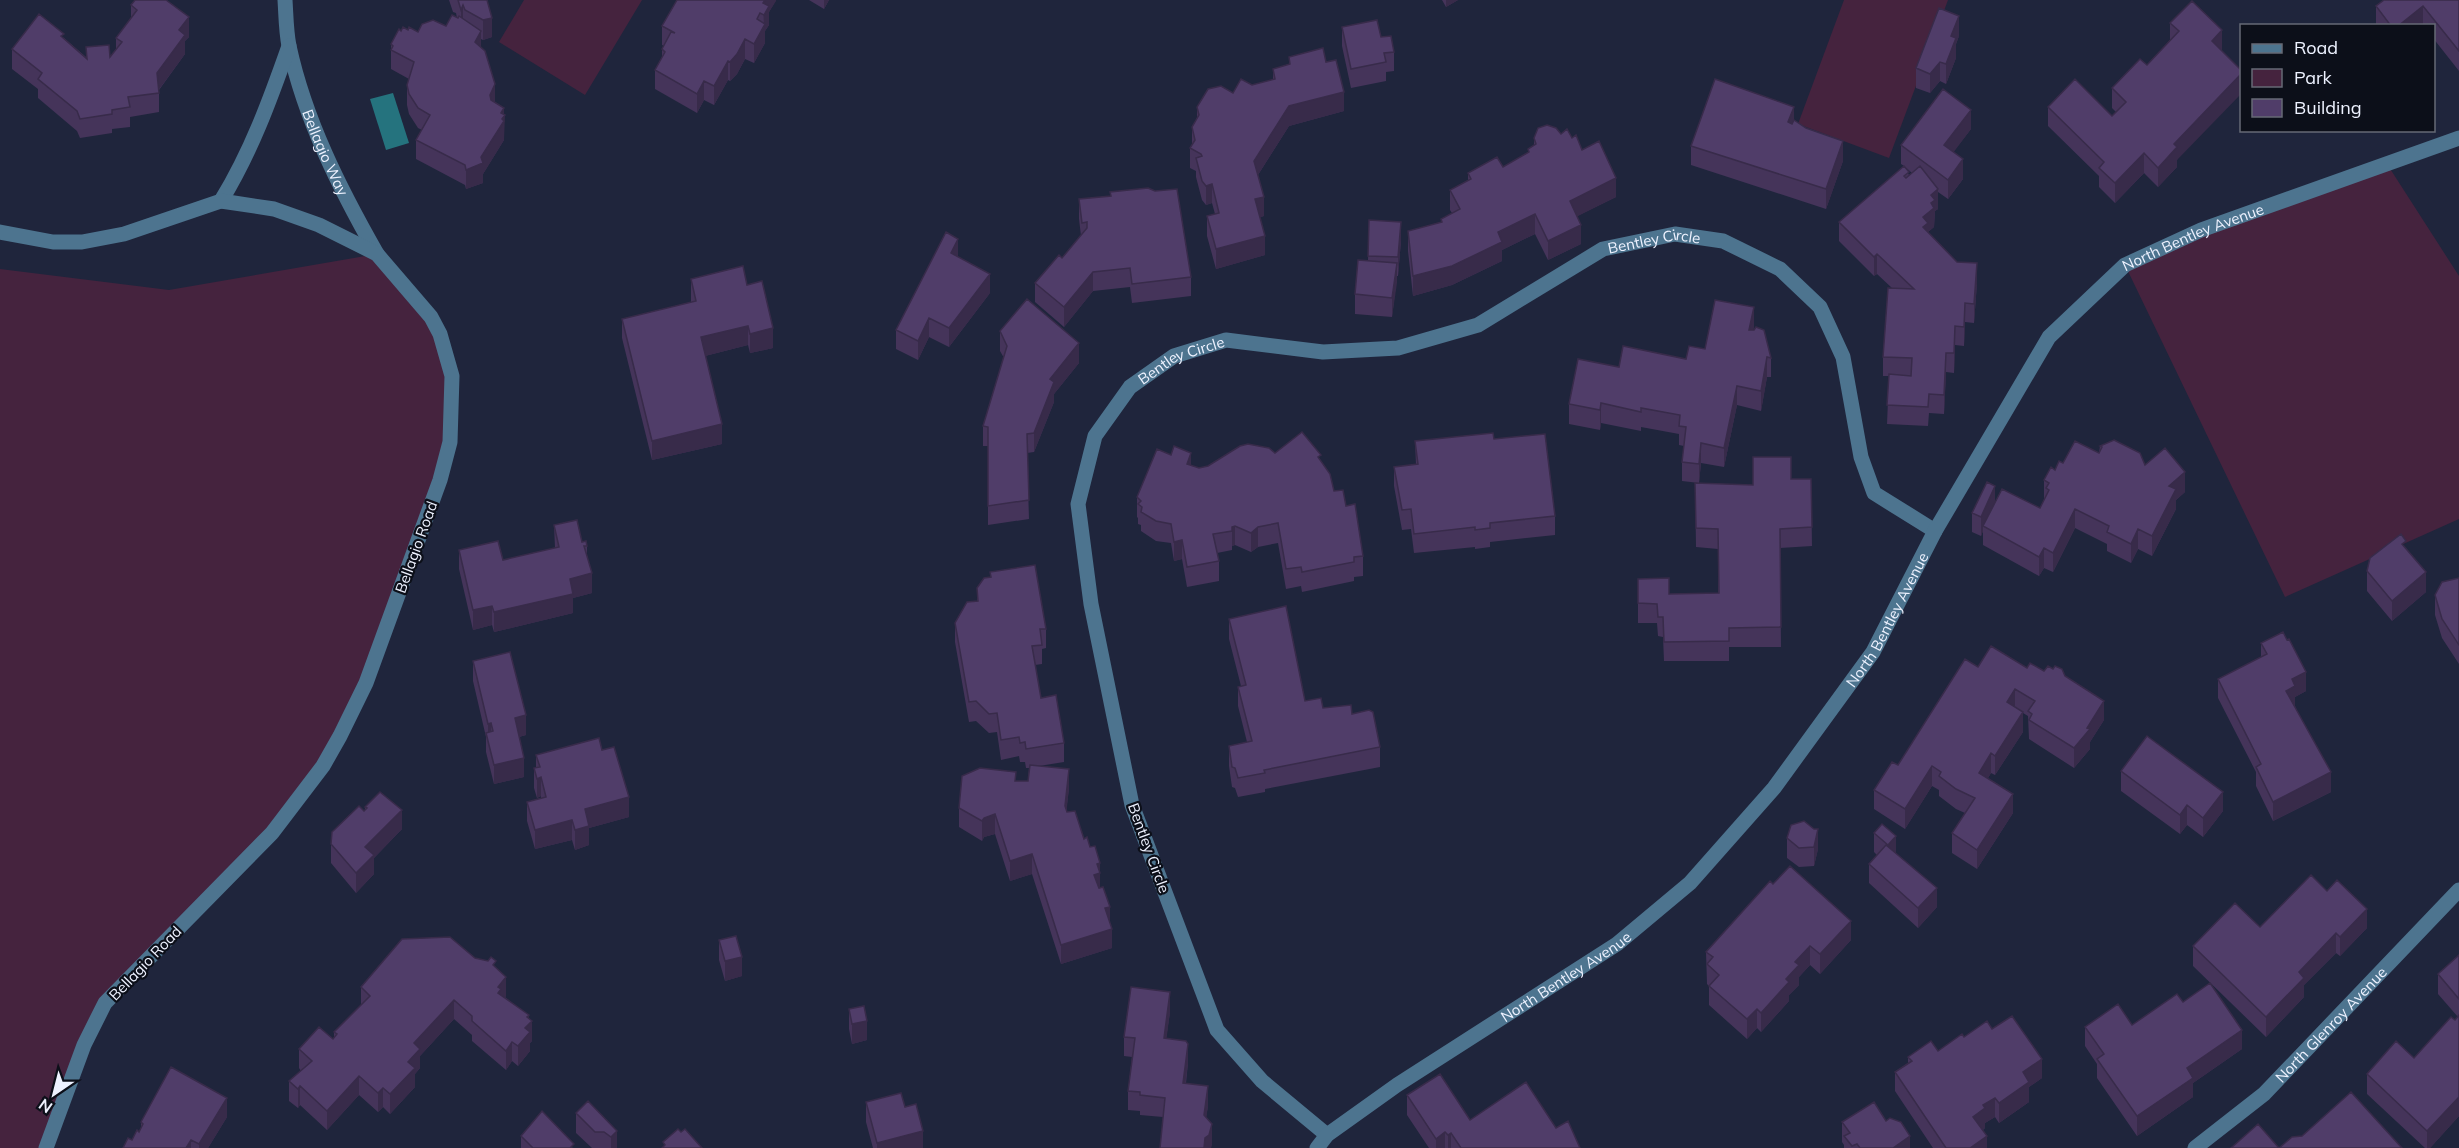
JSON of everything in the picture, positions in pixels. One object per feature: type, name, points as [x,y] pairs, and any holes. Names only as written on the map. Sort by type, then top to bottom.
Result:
[{"type":"street","name":"Bellagio Way","points":[[285,0],[289,46],[310,113],[340,189],[377,254]]},
{"type":"street","name":"Bellagio Way","points":[[221,201],[256,136],[289,46]]},
{"type":"street","name":"North Bentley Avenue","points":[[1317,1148],[1327,1136],[1397,1085],[1617,944],[1690,883],[1774,788],[1874,652],[1935,531],[2049,337],[2125,265],[2201,231],[2459,138]]},
{"type":"street","name":"Bellagio Road","points":[[0,231],[53,242],[82,242],[124,234],[221,201],[274,209],[320,225],[377,254],[431,317],[440,334],[452,376],[450,442],[440,480],[366,683],[323,766],[272,833],[105,1003],[84,1045],[46,1148]]},
{"type":"street","name":"Bentley Circle","points":[[1327,1136],[1262,1081],[1217,1030],[1132,805],[1091,604],[1078,504],[1095,436],[1130,387],[1174,356],[1226,340],[1323,352],[1398,348],[1478,325],[1603,249],[1675,234],[1723,242],[1780,269],[1820,307],[1844,357],[1861,457],[1874,493],[1935,531]]},
{"type":"street","name":"North Glenroy Avenue","points":[[2195,1148],[2264,1094],[2459,891]]},
{"type":"green space","points":[[524,0],[642,0],[585,95],[499,42]]},
{"type":"green space","points":[[1844,0],[1948,0],[1889,158],[1798,124]]},
{"type":"green space","points":[[2387,164],[2459,276],[2459,519],[2285,597],[2125,265]]},
{"type":"green space","points":[[377,254],[431,317],[447,354],[450,442],[366,683],[302,796],[105,1003],[46,1148],[0,1148],[0,269],[169,290]]},
{"type":"shaded area","points":[[393,93],[409,143],[386,150],[370,99]]},
{"type":"building","points":[[135,0],[166,0],[189,17],[179,30],[185,35],[157,73],[159,93],[128,97],[130,107],[112,110],[112,114],[80,119],[77,111],[38,79],[42,73],[12,49],[39,14],[64,34],[61,36],[87,59],[86,47],[109,45],[110,57],[122,42],[116,38],[137,10],[131,5]]},
{"type":"building","points":[[458,0],[487,0],[492,18],[483,20],[465,10],[463,5],[461,10]]},
{"type":"building","points":[[677,0],[765,0],[763,3],[769,6],[764,15],[760,13],[757,19],[765,24],[754,44],[745,39],[737,54],[730,62],[728,61],[714,86],[704,81],[697,94],[655,70],[665,52],[662,49],[671,32],[675,33],[662,26]]},
{"type":"building","points":[[2384,0],[2459,0],[2459,51],[2423,6],[2400,24],[2390,24],[2376,6]]},
{"type":"building","points":[[2192,1],[2222,30],[2212,41],[2240,69],[2240,75],[2174,144],[2177,147],[2158,168],[2144,153],[2115,183],[2099,168],[2104,162],[2048,107],[2075,79],[2112,116],[2126,102],[2112,88],[2140,59],[2147,65],[2179,31],[2170,23]]},
{"type":"building","points":[[1939,8],[1959,16],[1951,36],[1956,38],[1946,64],[1940,62],[1930,74],[1916,68]]},
{"type":"building","points":[[452,15],[458,18],[459,16],[481,31],[475,42],[485,51],[495,84],[490,95],[491,100],[504,108],[501,113],[505,115],[502,119],[504,121],[481,157],[483,163],[466,170],[465,165],[416,140],[430,115],[418,108],[409,94],[407,85],[414,62],[391,50],[393,46],[391,44],[399,29],[401,31],[403,27],[408,30],[409,27],[418,32],[422,24],[433,20],[446,26]]},
{"type":"building","points":[[1377,20],[1381,37],[1391,36],[1394,52],[1384,53],[1386,62],[1351,69],[1342,27]]},
{"type":"building","points":[[1323,48],[1326,62],[1336,60],[1344,92],[1289,106],[1254,161],[1264,197],[1255,199],[1265,236],[1216,249],[1207,216],[1219,213],[1212,184],[1206,186],[1202,181],[1196,158],[1202,156],[1190,148],[1195,140],[1192,127],[1199,115],[1197,107],[1208,89],[1221,86],[1233,93],[1241,79],[1252,85],[1275,79],[1273,69],[1290,64],[1289,57]]},
{"type":"building","points":[[1715,79],[1794,107],[1788,122],[1792,124],[1794,120],[1806,128],[1843,141],[1826,189],[1691,146]]},
{"type":"building","points":[[1943,89],[1971,110],[1944,145],[1963,159],[1948,180],[1901,145]]},
{"type":"building","points":[[1547,125],[1556,128],[1561,134],[1567,129],[1572,138],[1576,135],[1582,150],[1599,141],[1616,178],[1570,201],[1581,225],[1548,241],[1535,214],[1498,232],[1502,242],[1452,266],[1413,276],[1408,231],[1442,222],[1441,219],[1460,209],[1450,190],[1471,179],[1468,173],[1497,157],[1503,167],[1529,152],[1528,149],[1536,144],[1534,138],[1538,128]]},
{"type":"building","points":[[1904,166],[1909,172],[1904,176],[1906,178],[1920,166],[1938,189],[1931,195],[1935,200],[1931,203],[1934,208],[1923,217],[1928,223],[1923,227],[1957,262],[1977,263],[1974,304],[1965,303],[1964,327],[1955,326],[1954,353],[1946,353],[1944,395],[1929,394],[1928,407],[1887,405],[1889,374],[1911,376],[1912,358],[1883,357],[1888,288],[1914,289],[1877,254],[1874,257],[1839,222]]},
{"type":"building","points":[[1148,188],[1155,191],[1177,189],[1191,277],[1132,284],[1130,268],[1093,272],[1064,307],[1035,283],[1059,255],[1062,258],[1087,228],[1087,222],[1082,223],[1079,199],[1111,196],[1110,192]]},
{"type":"building","points":[[1369,220],[1401,222],[1398,257],[1368,256]]},
{"type":"building","points":[[946,232],[958,239],[951,253],[990,274],[949,328],[929,318],[918,341],[896,330]]},
{"type":"building","points":[[1358,260],[1397,263],[1392,298],[1355,294]]},
{"type":"building","points":[[743,266],[747,285],[762,281],[773,328],[750,334],[748,326],[701,337],[722,424],[652,441],[622,319],[696,301],[691,279]]},
{"type":"building","points":[[1027,299],[1079,343],[1050,379],[1054,382],[1034,433],[1027,434],[1029,500],[988,506],[988,427],[983,426],[1007,346],[1000,331]]},
{"type":"building","points":[[1715,300],[1754,307],[1749,330],[1754,330],[1756,327],[1764,330],[1771,358],[1767,357],[1761,391],[1737,386],[1724,448],[1701,443],[1699,464],[1682,462],[1686,427],[1679,426],[1680,415],[1641,408],[1641,412],[1601,403],[1600,410],[1569,404],[1578,359],[1619,367],[1623,346],[1686,359],[1689,346],[1705,349]]},
{"type":"building","points":[[1302,432],[1321,455],[1318,457],[1330,474],[1334,491],[1343,490],[1346,506],[1355,504],[1363,556],[1354,557],[1354,562],[1302,572],[1301,567],[1286,569],[1278,523],[1258,527],[1251,533],[1235,526],[1232,527],[1232,531],[1213,534],[1219,561],[1187,567],[1182,540],[1174,542],[1171,524],[1156,521],[1141,512],[1142,507],[1138,504],[1141,501],[1137,497],[1157,449],[1171,455],[1174,446],[1191,453],[1187,464],[1199,468],[1208,466],[1240,446],[1248,444],[1269,448],[1275,453]]},
{"type":"building","points":[[1493,433],[1494,439],[1545,434],[1555,516],[1490,523],[1490,528],[1475,530],[1475,527],[1414,534],[1411,509],[1402,510],[1394,467],[1418,464],[1415,441]]},
{"type":"building","points":[[2114,440],[2140,453],[2145,465],[2165,448],[2185,472],[2169,486],[2176,489],[2152,536],[2138,529],[2131,544],[2107,532],[2109,526],[2075,509],[2053,553],[2044,548],[2039,557],[1983,526],[2002,489],[2040,508],[2049,490],[2046,488],[2049,483],[2044,480],[2051,467],[2055,470],[2059,461],[2063,463],[2075,441],[2099,453],[2102,447],[2100,446]]},
{"type":"building","points":[[1753,457],[1791,457],[1791,479],[1811,479],[1812,527],[1780,529],[1781,627],[1729,628],[1729,641],[1664,642],[1663,617],[1658,617],[1657,604],[1638,603],[1638,579],[1669,578],[1669,594],[1719,593],[1718,529],[1696,528],[1695,483],[1753,485]]},
{"type":"building","points":[[1987,482],[1995,486],[1981,517],[1972,513]]},
{"type":"building","points":[[577,520],[582,542],[586,541],[587,546],[584,546],[592,573],[570,579],[573,594],[494,612],[492,606],[473,610],[459,550],[498,541],[503,560],[559,547],[554,525]]},
{"type":"building","points":[[2401,534],[2406,541],[2402,544],[2426,572],[2392,601],[2367,571],[2370,558]]},
{"type":"building","points":[[1035,565],[1046,629],[1040,629],[1042,645],[1032,646],[1041,698],[1056,695],[1064,743],[1026,749],[1025,742],[1020,743],[1019,737],[1001,740],[997,713],[989,714],[976,701],[969,702],[955,623],[967,602],[978,601],[977,588],[984,578],[991,577],[990,572]]},
{"type":"building","points":[[2459,578],[2459,645],[2442,619],[2435,595],[2442,582]]},
{"type":"building","points":[[1286,606],[1305,701],[1321,698],[1323,708],[1351,705],[1352,714],[1369,710],[1373,712],[1380,747],[1264,770],[1265,773],[1238,778],[1235,768],[1232,767],[1229,746],[1252,741],[1238,687],[1246,685],[1229,619]]},
{"type":"building","points":[[2283,632],[2306,672],[2292,679],[2295,686],[2286,691],[2331,772],[2273,802],[2256,767],[2261,764],[2218,679],[2267,654],[2261,643]]},
{"type":"building","points":[[1991,646],[2027,668],[2030,663],[2044,671],[2048,666],[2053,669],[2055,666],[2062,669],[2065,676],[2104,701],[2087,728],[2090,729],[2074,748],[2029,720],[2032,714],[2028,711],[2035,701],[2015,689],[2007,702],[2023,712],[1995,756],[1991,753],[1979,773],[2013,794],[1977,850],[1952,833],[1975,798],[1956,789],[1939,776],[1941,772],[1932,766],[1905,809],[1874,790],[1892,762],[1898,765],[1965,659],[1978,667]]},
{"type":"building","points":[[510,652],[526,715],[515,718],[524,758],[494,765],[486,733],[493,731],[491,723],[488,724],[473,661]]},
{"type":"building","points":[[2147,736],[2223,792],[2203,818],[2187,805],[2180,815],[2121,771]]},
{"type":"building","points":[[599,738],[602,750],[614,747],[629,797],[585,809],[589,826],[575,830],[572,820],[535,830],[527,802],[546,797],[541,777],[537,779],[534,768],[540,767],[536,755]]},
{"type":"building","points":[[1030,765],[1069,769],[1065,806],[1067,812],[1075,811],[1084,839],[1087,837],[1090,847],[1095,846],[1100,863],[1097,864],[1100,873],[1094,875],[1099,888],[1103,887],[1110,907],[1105,908],[1112,929],[1061,945],[1032,854],[1010,861],[995,814],[982,821],[959,808],[962,776],[980,768],[1016,772],[1015,781],[1028,781]]},
{"type":"building","points":[[380,792],[402,810],[365,847],[374,855],[356,873],[331,844],[332,832],[359,806],[364,811],[367,808],[365,807]]},
{"type":"building","points":[[1804,821],[1814,829],[1818,829],[1814,847],[1799,848],[1787,838],[1791,825]]},
{"type":"building","points":[[1882,824],[1896,836],[1888,845],[1874,833]]},
{"type":"building","points":[[1886,845],[1937,888],[1918,908],[1869,864]]},
{"type":"building","points":[[1790,866],[1851,921],[1820,954],[1810,946],[1795,962],[1799,965],[1786,979],[1789,982],[1761,1013],[1757,1009],[1747,1019],[1709,986],[1719,975],[1707,964],[1713,957],[1706,952],[1770,881],[1773,884]]},
{"type":"building","points":[[2311,875],[2327,891],[2337,880],[2367,909],[2340,937],[2336,933],[2299,972],[2304,978],[2266,1017],[2193,946],[2235,903],[2260,927]]},
{"type":"building","points":[[736,936],[742,957],[725,961],[719,940]]},
{"type":"building","points":[[450,937],[475,958],[488,961],[491,957],[496,961],[493,965],[506,977],[498,987],[501,989],[498,993],[529,1015],[527,1017],[532,1021],[525,1028],[530,1032],[518,1046],[512,1042],[506,1051],[472,1021],[472,1016],[454,1000],[414,1043],[420,1049],[408,1062],[415,1068],[390,1094],[383,1088],[378,1093],[359,1076],[327,1111],[300,1086],[298,1089],[289,1081],[312,1061],[299,1049],[319,1027],[333,1039],[337,1034],[334,1032],[370,996],[361,987],[402,939]]},
{"type":"building","points":[[2459,955],[2459,999],[2438,974]]},
{"type":"building","points":[[2210,983],[2242,1030],[2187,1068],[2193,1078],[2137,1116],[2097,1059],[2104,1054],[2085,1027],[2118,1004],[2132,1025],[2177,994],[2183,1002]]},
{"type":"building","points":[[1131,987],[1170,992],[1164,1038],[1186,1041],[1188,1044],[1183,1083],[1208,1086],[1204,1115],[1212,1124],[1209,1135],[1205,1138],[1204,1148],[1160,1148],[1165,1098],[1128,1091],[1135,1038],[1124,1037]]},
{"type":"building","points":[[864,1006],[867,1021],[852,1024],[849,1009]]},
{"type":"building","points":[[2459,1015],[2459,1097],[2427,1131],[2367,1074],[2396,1041],[2414,1058],[2451,1017],[2455,1020]]},
{"type":"building","points":[[2012,1016],[2042,1059],[2023,1072],[2029,1082],[1999,1103],[1995,1098],[1983,1105],[1985,1108],[1973,1117],[1987,1136],[1970,1148],[1946,1148],[1895,1072],[1912,1061],[1908,1057],[1931,1041],[1938,1051],[1962,1034],[1964,1037],[1987,1021],[1992,1029]]},
{"type":"building","points":[[171,1067],[227,1098],[199,1144],[191,1140],[186,1148],[123,1148],[128,1138],[132,1140],[137,1130],[139,1132],[143,1124],[141,1122]]},
{"type":"building","points":[[1440,1074],[1470,1120],[1526,1082],[1556,1128],[1568,1121],[1580,1148],[1461,1148],[1451,1133],[1448,1135],[1445,1132],[1436,1139],[1407,1095]]},
{"type":"building","points":[[2351,1092],[2402,1148],[2279,1148],[2292,1137],[2302,1136]]},
{"type":"building","points":[[901,1093],[905,1107],[916,1104],[923,1131],[877,1143],[866,1102]]},
{"type":"building","points":[[588,1101],[617,1131],[611,1137],[604,1132],[595,1132],[576,1113]]},
{"type":"building","points":[[1874,1102],[1886,1121],[1890,1118],[1901,1122],[1910,1136],[1893,1148],[1860,1148],[1857,1144],[1852,1146],[1844,1136],[1850,1133],[1842,1122]]},
{"type":"building","points":[[542,1111],[574,1144],[570,1148],[533,1148],[521,1136]]},
{"type":"building","points":[[2258,1124],[2279,1148],[2231,1148]]},
{"type":"building","points":[[678,1129],[681,1132],[685,1129],[702,1148],[662,1148],[665,1145],[663,1142]]}]
